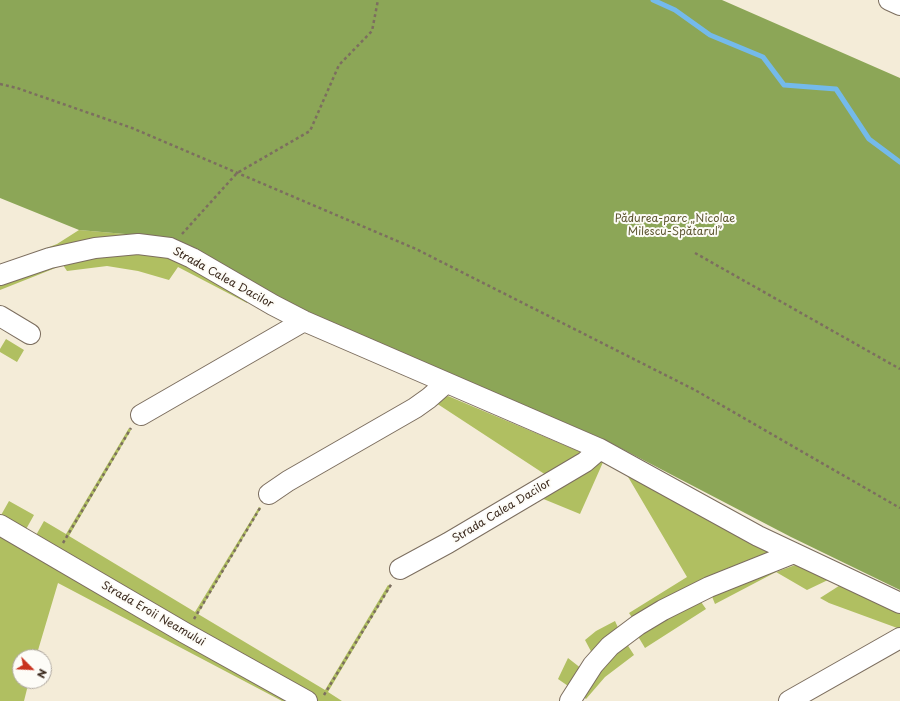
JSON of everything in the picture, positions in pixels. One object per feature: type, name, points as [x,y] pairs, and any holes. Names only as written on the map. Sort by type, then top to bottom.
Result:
[{"type":"street","points":[[889,0],[900,5]]},
{"type":"street","name":"Strada Calea Dacilor","points":[[0,275],[50,258],[95,248],[138,244],[170,248],[192,258],[272,305],[304,321],[600,449],[752,532],[900,603]]},
{"type":"street","points":[[0,316],[30,334]]},
{"type":"street","points":[[141,415],[304,321]]},
{"type":"street","points":[[269,494],[288,481],[415,408],[446,383]]},
{"type":"street","name":"Strada Calea Dacilor","points":[[400,569],[448,543],[585,462],[600,449]]},
{"type":"street","name":"Strada Eroii Neamului","points":[[0,525],[185,633],[307,701]]},
{"type":"street","points":[[570,701],[593,665],[610,646],[638,625],[663,610],[708,587],[794,553]]},
{"type":"street","points":[[789,701],[900,638]]},
{"type":"path","points":[[170,248],[237,173],[310,131],[339,65],[372,31],[378,0]]},
{"type":"path","points":[[0,84],[17,88],[132,128],[416,249],[688,386],[900,508]]},
{"type":"path","points":[[695,253],[900,369]]},
{"type":"path","points":[[55,557],[131,427],[141,415]]},
{"type":"path","points":[[185,633],[269,494]]},
{"type":"path","points":[[320,701],[400,569]]},
{"type":"green space","name":"Pădurea-parc „Nicolae Milescu-Spătarul”","points":[[0,0],[722,0],[900,78],[900,590],[791,537],[603,439],[262,293],[157,239],[125,234],[79,230],[0,198]]},
{"type":"green space","points":[[79,230],[125,234],[157,239],[0,266],[57,244]]},
{"type":"green space","points":[[88,254],[169,254],[248,297],[247,303],[178,267],[169,280],[138,271],[107,266],[67,271],[63,265],[0,290],[0,280]]},
{"type":"green space","points":[[6,339],[24,350],[17,362],[0,352],[0,349]]},
{"type":"green space","points":[[448,396],[583,453],[546,475],[436,403]]},
{"type":"green space","points":[[129,428],[131,430],[69,536],[195,612],[259,507],[261,508],[198,614],[325,690],[388,585],[391,586],[328,692],[342,701],[317,701],[35,537],[44,521],[66,534]]},
{"type":"green space","points":[[604,460],[580,514],[541,498]]},
{"type":"green space","points":[[624,470],[776,553],[635,622],[629,613],[687,577]]},
{"type":"green space","points":[[9,501],[34,515],[25,531],[0,517]]},
{"type":"green space","points":[[0,531],[291,701],[282,701],[58,583],[38,649],[12,649],[12,689],[27,689],[24,701],[0,701]]},
{"type":"green space","points":[[798,564],[830,579],[807,590],[776,572]]},
{"type":"green space","points":[[767,570],[776,572],[715,604],[711,594]]},
{"type":"green space","points":[[842,584],[900,608],[900,629],[829,603],[820,598]]},
{"type":"green space","points":[[699,599],[706,609],[645,648],[636,633]]},
{"type":"green space","points":[[615,621],[620,632],[594,657],[585,640],[596,631]]},
{"type":"green space","points":[[625,641],[634,655],[605,677],[586,699],[580,694]]},
{"type":"green space","points":[[568,658],[582,669],[571,688],[558,679]]},
{"type":"waterway","points":[[653,0],[675,10],[710,35],[763,57],[784,85],[836,89],[869,139],[900,162]]}]
